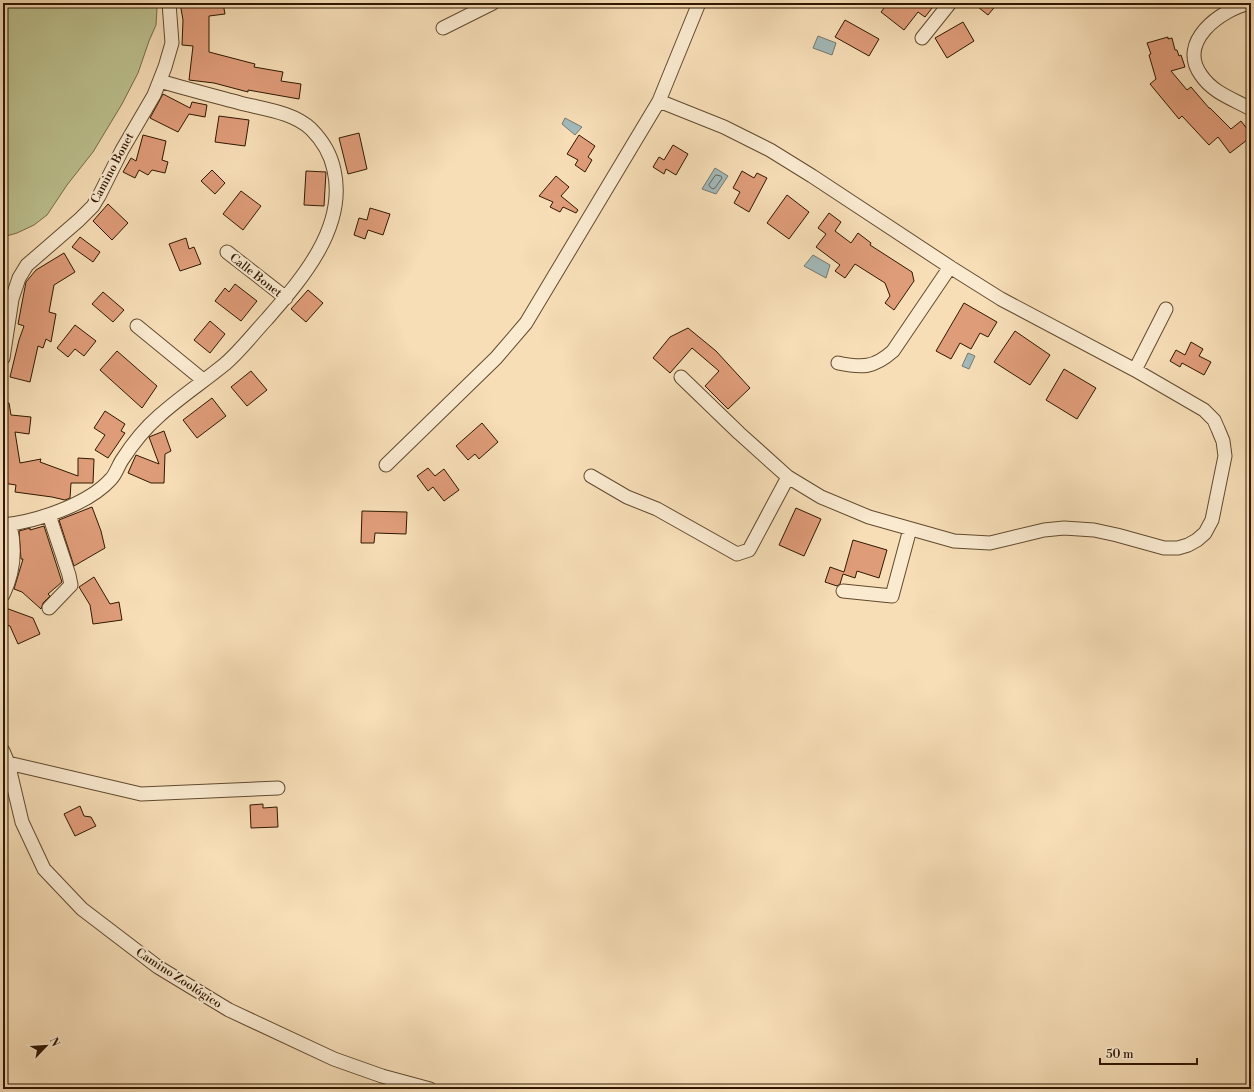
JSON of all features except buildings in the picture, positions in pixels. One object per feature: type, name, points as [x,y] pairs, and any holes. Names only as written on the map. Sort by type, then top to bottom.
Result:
[{"type":"street","name":"Camino Bonet","points":[[3,358],[12,299],[19,278],[27,265],[79,220],[100,196],[122,150],[154,94],[165,67],[172,43],[169,3]]},
{"type":"street","points":[[443,28],[493,3]]},
{"type":"street","points":[[386,465],[496,358],[526,323],[659,101],[699,3]]},
{"type":"street","points":[[922,38],[950,3]]},
{"type":"street","points":[[1250,3],[1228,12],[1212,22],[1197,39],[1193,57],[1194,65],[1209,85],[1222,95],[1251,109]]},
{"type":"street","points":[[3,595],[12,574],[14,555],[14,539],[7,525],[49,515],[74,505],[104,486],[113,478],[120,463],[135,440],[149,424],[226,363],[286,298],[304,274],[319,250],[334,213],[337,196],[337,180],[332,160],[324,144],[311,129],[291,116],[160,81]]},
{"type":"street","points":[[659,101],[724,127],[770,150],[1001,299],[1134,370],[1204,410],[1214,420],[1223,441],[1225,456],[1212,520],[1205,533],[1197,540],[1178,548],[1164,548],[1094,530],[1064,528],[1044,530],[990,543],[954,541],[869,517],[821,497],[788,477],[739,433],[681,377]]},
{"type":"street","name":"Calle Bonet","points":[[227,252],[286,298]]},
{"type":"street","points":[[838,363],[856,367],[870,366],[894,351],[950,267]]},
{"type":"street","points":[[1134,370],[1166,309]]},
{"type":"street","points":[[137,326],[203,380]]},
{"type":"street","points":[[591,476],[627,497],[657,509],[736,554],[749,550],[788,477]]},
{"type":"street","points":[[49,515],[70,575],[71,585],[49,608]]},
{"type":"street","points":[[843,591],[892,596],[910,529]]},
{"type":"street","name":"Camino Zoológico","points":[[3,751],[8,763],[22,822],[44,869],[82,909],[158,967],[229,1010],[334,1059],[382,1076],[430,1089]]},
{"type":"street","points":[[8,763],[141,794],[278,788]]},
{"type":"green space","points":[[3,3],[156,3],[157,8],[156,25],[138,73],[122,104],[93,152],[67,185],[47,215],[34,225],[17,233],[3,237]]},
{"type":"water","points":[[818,36],[836,43],[832,55],[813,48]]},
{"type":"water","points":[[565,118],[582,127],[575,135],[562,124]]},
{"type":"water","points":[[715,168],[728,176],[716,194],[702,189]]},
{"type":"water","points":[[813,255],[830,265],[826,278],[804,266]]},
{"type":"water","points":[[968,353],[975,356],[969,369],[962,366]]}]
